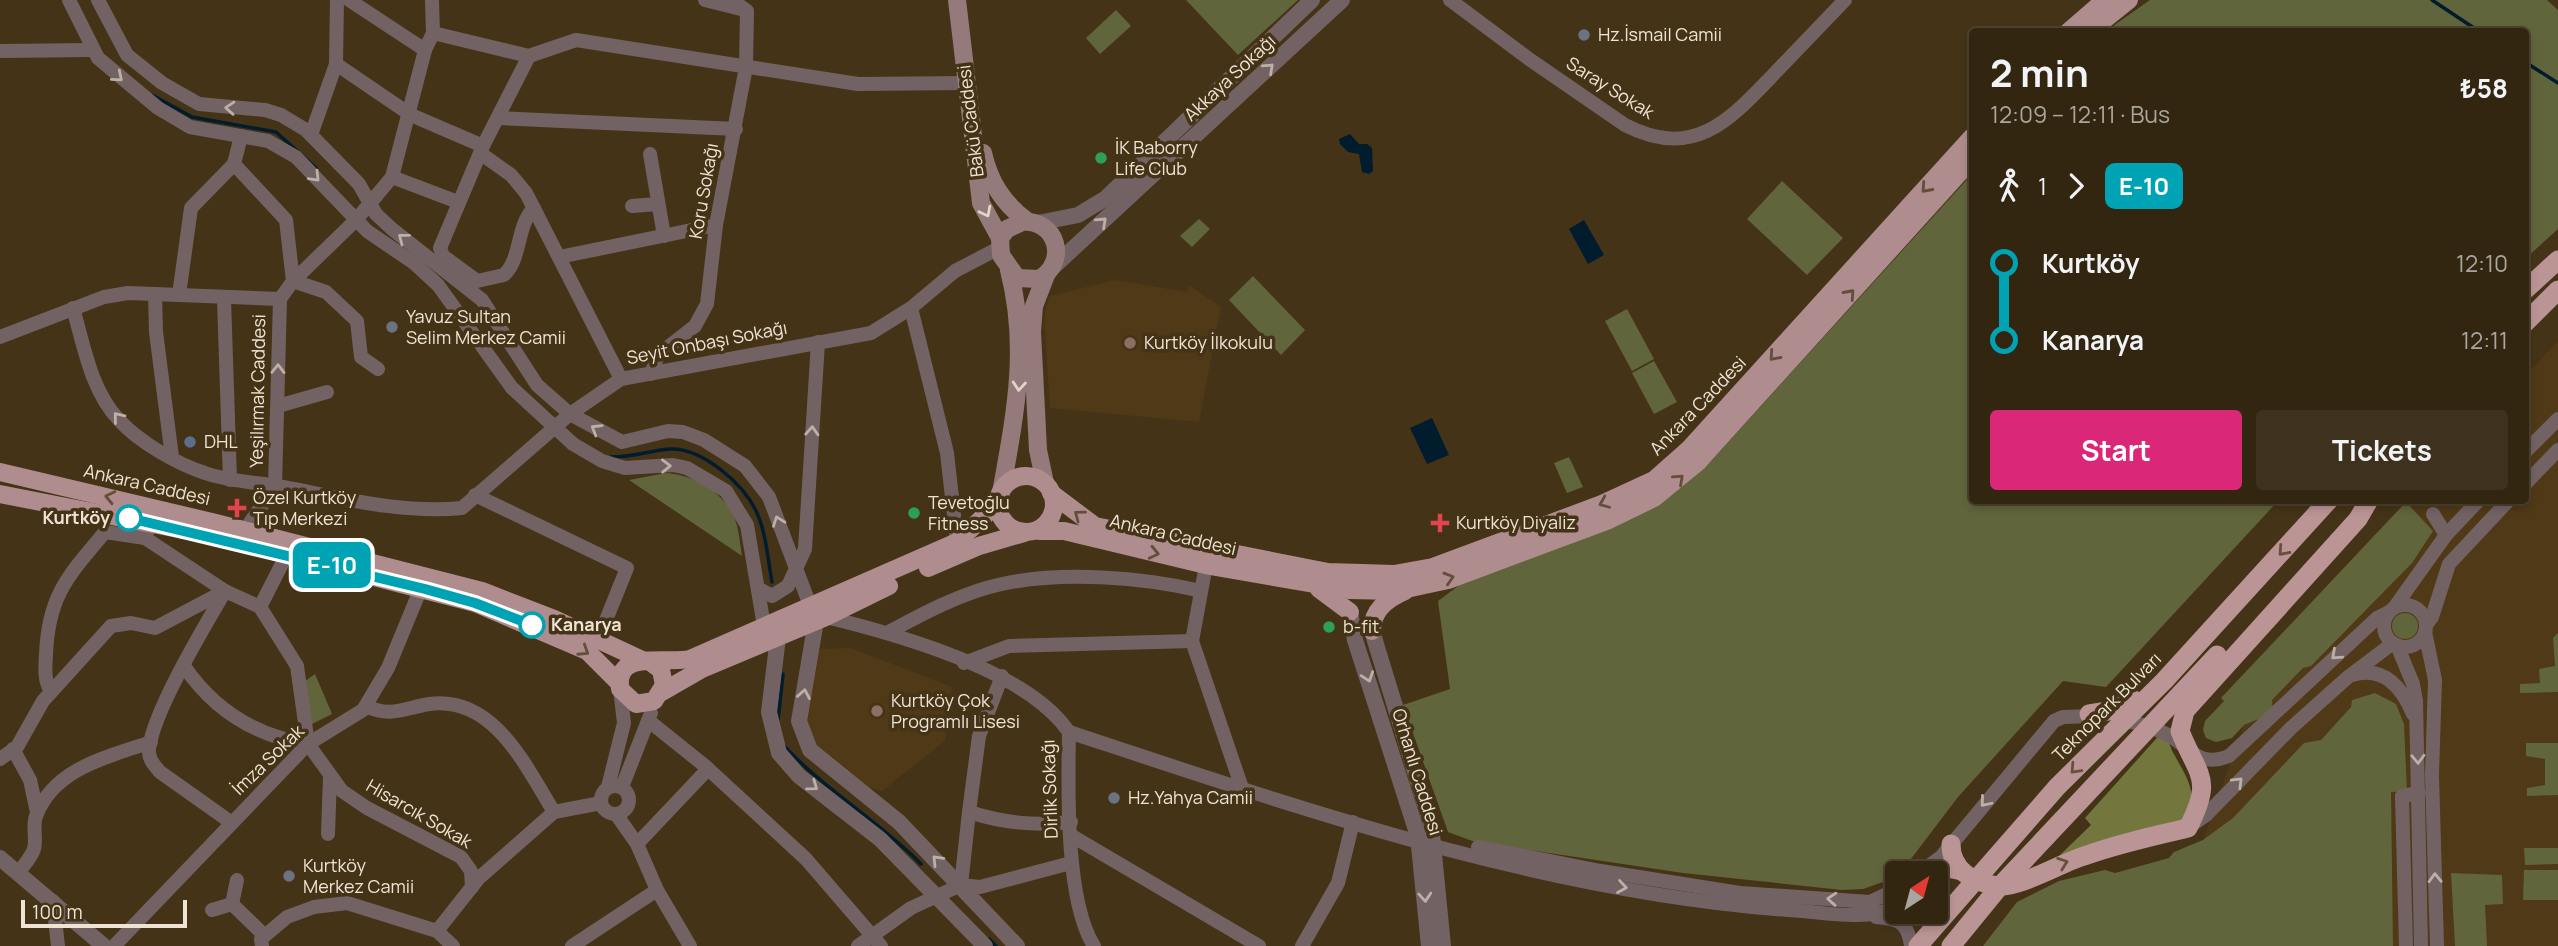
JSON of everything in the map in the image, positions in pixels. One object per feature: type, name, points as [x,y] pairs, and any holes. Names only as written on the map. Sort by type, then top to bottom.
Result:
[{"type":"highway","points":[[2529,286],[2558,260]]},
{"type":"highway","points":[[2529,319],[2558,290]]},
{"type":"highway","name":"Teknopark Bulvarı","points":[[1919,946],[1968,875],[2164,681],[2325,504]]},
{"type":"highway","points":[[1951,946],[2000,886],[2355,504]]},
{"type":"highway","points":[[1948,868],[2000,886],[2088,854],[2188,828],[2203,788],[2180,731],[2185,711],[2353,526],[2367,504]]},
{"type":"highway","points":[[2089,714],[2130,703],[2164,681]]},
{"type":"highway","points":[[1951,844],[1952,858],[1968,875]]},
{"type":"main road","name":"Bakü Caddesi","points":[[957,0],[981,203],[1009,270],[1019,324],[1020,386],[1000,497]]},
{"type":"main road","name":"Bakü Caddesi","points":[[967,0],[988,172],[996,190],[1012,209],[1055,240],[1056,260],[1034,306],[1032,332],[1038,450],[1048,488]]},
{"type":"main road","points":[[2073,28],[2105,0]]},
{"type":"main road","points":[[2093,28],[2129,0]]},
{"type":"main road","name":"Ankara Caddesi","points":[[1048,488],[1095,526],[1328,572],[1362,585],[1433,567],[1602,504],[1654,481],[1689,449],[1969,140]]},
{"type":"main road","name":"Ankara Caddesi","points":[[0,472],[245,530],[482,591],[645,660],[673,663],[817,616],[954,556],[1032,532],[1064,531],[1206,565],[1309,583],[1410,588],[1448,580],[1609,520],[1669,488],[1698,462],[1969,162]]},
{"type":"main road","points":[[999,243],[1013,225],[1032,222]]},
{"type":"main road","points":[[1009,270],[1021,280],[1038,279],[1049,272]]},
{"type":"main road","points":[[1038,478],[1048,488],[1050,514],[1032,532],[1006,524],[1000,497],[1011,480],[1038,478]]},
{"type":"main road","name":"Ankara Caddesi","points":[[0,494],[107,514],[148,530],[287,554],[475,603],[571,642],[593,656],[620,686]]},
{"type":"main road","name":"Ankara Caddesi","points":[[817,616],[957,542],[1000,497]]},
{"type":"main road","points":[[1309,583],[1337,599],[1350,612],[1362,585]]},
{"type":"main road","points":[[1362,585],[1372,631]]},
{"type":"main road","points":[[1372,631],[1372,621],[1377,610],[1394,596],[1410,588]]},
{"type":"main road","name":"Ankara Caddesi","points":[[658,696],[771,632]]},
{"type":"main road","points":[[645,660],[661,670],[664,685],[658,696],[636,704],[620,686],[624,669],[645,660]]},
{"type":"street","points":[[69,0],[95,54],[131,88],[176,120],[190,127],[268,141],[296,157],[356,220],[438,285],[515,392],[573,444],[614,466],[625,468],[673,465],[700,473],[734,500],[744,518],[771,632],[769,712],[779,753],[799,776],[880,839],[985,946]]},
{"type":"street","points":[[98,0],[122,48],[162,83],[199,104],[265,110],[287,118],[311,135],[359,184],[376,214],[391,229],[482,300],[534,382],[570,414],[616,441],[627,442],[675,431],[704,440],[733,458],[756,478],[769,497],[796,571],[817,616],[799,721],[810,750],[841,779],[885,809],[1017,946]]},
{"type":"street","points":[[311,135],[336,64],[337,0]]},
{"type":"street","points":[[349,0],[425,50]]},
{"type":"street","name":"Yeşilırmak Caddesi","points":[[245,530],[275,486],[280,299],[293,281],[356,220],[392,177],[411,115],[425,50],[433,33],[432,0]]},
{"type":"street","points":[[705,0],[747,5]]},
{"type":"street","points":[[732,0],[747,5]]},
{"type":"street","name":"Akkaya Sokağı","points":[[1032,222],[1078,215],[1106,198],[1312,0]]},
{"type":"street","name":"Akkaya Sokağı","points":[[1049,272],[1342,0]]},
{"type":"street","name":"Saray Sokak","points":[[1450,0],[1528,59],[1625,125],[1641,133],[1671,139],[1696,137],[1735,115],[1845,0]]},
{"type":"street","name":"Koru Sokağı","points":[[651,374],[657,355],[695,326],[707,304],[716,225],[746,67],[747,5]]},
{"type":"street","points":[[433,33],[529,56],[576,40],[858,85],[966,83]]},
{"type":"street","points":[[0,51],[95,54],[122,48]]},
{"type":"street","points":[[529,56],[458,202],[441,253],[445,259],[481,281],[507,273],[526,220],[534,208]]},
{"type":"street","points":[[336,64],[411,115],[482,149],[512,175],[534,208],[621,379]]},
{"type":"street","points":[[498,118],[736,129]]},
{"type":"street","points":[[179,295],[191,208],[234,164],[241,136]]},
{"type":"street","points":[[650,154],[664,236]]},
{"type":"street","points":[[234,164],[286,220],[293,281],[326,292],[357,321],[361,357],[378,369]]},
{"type":"street","points":[[392,177],[458,202]]},
{"type":"street","points":[[632,206],[659,204]]},
{"type":"street","points":[[559,257],[716,225]]},
{"type":"street","name":"Seyit Onbaşı Sokağı","points":[[73,308],[94,380],[117,418],[130,431],[201,472],[230,480],[417,510],[462,508],[570,414],[621,379],[871,333],[911,308],[956,271],[999,243]]},
{"type":"street","points":[[0,337],[104,297],[128,293],[224,299],[280,299]]},
{"type":"street","points":[[155,294],[156,332],[172,457]]},
{"type":"street","points":[[224,299],[230,480]]},
{"type":"street","points":[[911,308],[947,453],[957,542]]},
{"type":"street","points":[[759,589],[772,596],[788,586],[805,549],[818,342]]},
{"type":"street","points":[[515,392],[527,393],[534,382]]},
{"type":"street","points":[[278,406],[327,392]]},
{"type":"street","points":[[2529,448],[2558,419]]},
{"type":"street","points":[[2529,480],[2558,450]]},
{"type":"street","points":[[475,495],[627,568],[598,640]]},
{"type":"street","points":[[2421,946],[2418,887],[2419,793],[2413,684],[2395,644],[2384,631],[2392,610],[2446,535],[2475,504]]},
{"type":"street","points":[[2188,828],[2206,815],[2348,677],[2395,644],[2417,643],[2432,617],[2449,564],[2505,504]]},
{"type":"street","points":[[51,692],[45,680],[50,613],[59,591],[105,532],[107,514]]},
{"type":"street","points":[[2433,514],[2446,535]]},
{"type":"street","points":[[105,532],[148,530],[225,591],[261,607],[287,554]]},
{"type":"street","points":[[1206,565],[1192,641],[1242,788]]},
{"type":"street","points":[[887,633],[919,615],[1001,584],[1100,578],[1139,579],[1201,591]]},
{"type":"street","name":"İmza Sokak","points":[[103,945],[232,823],[308,744],[366,706],[388,668],[421,588]]},
{"type":"street","points":[[225,591],[184,666],[151,742],[150,761],[160,772],[232,823]]},
{"type":"street","points":[[0,759],[13,749],[51,692],[111,626],[131,623],[155,628],[225,591]]},
{"type":"street","name":"Hisarcık Sokak","points":[[261,607],[296,666],[308,744],[342,791],[366,808],[461,857],[471,871],[472,887]]},
{"type":"street","points":[[1936,861],[2048,726],[2063,717],[2089,714],[2122,720],[2149,727],[2173,738],[2191,754],[2213,760],[2229,756],[2377,618],[2392,610],[2415,608],[2425,629],[2435,680],[2432,775],[2437,946]]},
{"type":"street","name":"Orhanlı Caddesi","points":[[1350,612],[1355,640],[1412,810],[1419,842],[1429,946]]},
{"type":"street","name":"Dirlik Sokağı","points":[[817,616],[887,633],[1002,676],[1049,710],[1069,732],[1071,863],[1082,921],[1093,946]]},
{"type":"street","name":"Orhanlı Caddesi","points":[[1372,631],[1427,808],[1435,848],[1443,946]]},
{"type":"street","points":[[964,663],[1009,646],[1161,639],[1192,641]]},
{"type":"street","points":[[184,666],[210,698],[247,725],[262,733],[308,744]]},
{"type":"street","points":[[2348,677],[2356,673],[2371,674],[2393,681],[2402,690],[2416,721]]},
{"type":"street","points":[[961,885],[979,736],[1002,676]]},
{"type":"street","points":[[615,787],[624,723],[620,686]]},
{"type":"street","points":[[615,787],[628,794],[629,803],[625,811],[616,814],[608,812],[601,803],[602,793],[615,787],[649,721],[658,696]]},
{"type":"street","points":[[366,706],[397,713],[443,704],[479,716],[499,729],[513,746],[554,812]]},
{"type":"street","points":[[649,721],[708,769],[806,859],[873,933],[881,946]]},
{"type":"street","points":[[1069,732],[1435,848],[1453,842],[1599,877],[1741,900],[1900,921],[1909,930],[1911,946]]},
{"type":"street","points":[[37,814],[42,803],[68,775],[111,754],[151,742]]},
{"type":"street","points":[[13,749],[30,780],[37,814],[34,850],[6,864],[103,945]]},
{"type":"street","points":[[637,844],[708,769]]},
{"type":"street","points":[[328,834],[330,775]]},
{"type":"street","points":[[2406,946],[2403,796],[2419,793]]},
{"type":"street","points":[[437,931],[472,887],[554,812],[601,803]]},
{"type":"street","points":[[969,813],[1000,822],[1072,829],[1259,946]]},
{"type":"street","points":[[616,814],[637,844],[657,890],[690,946]]},
{"type":"street","points":[[1302,946],[1338,883],[1353,822]]},
{"type":"street","points":[[858,946],[873,933],[936,896],[961,885],[980,887],[1071,863]]},
{"type":"street","points":[[232,904],[237,880]]},
{"type":"street","points":[[572,946],[657,890]]},
{"type":"street","points":[[1741,900],[1870,902],[1885,895]]},
{"type":"street","points":[[53,901],[58,946]]},
{"type":"street","points":[[232,904],[263,941],[287,917],[314,907],[347,903],[437,931],[453,946]]},
{"type":"street","points":[[212,911],[232,904]]},
{"type":"street","points":[[1861,915],[1877,915],[1885,911]]},
{"type":"shaded area","name":"Kurtköy İlkokulu","points":[[1116,280],[1187,292],[1189,285],[1221,307],[1199,422],[1050,408],[1044,318],[1049,296]]},
{"type":"shaded area","points":[[2558,341],[2558,946],[1983,946],[2017,902],[2059,881],[2105,870],[2115,873],[2169,858],[2174,852],[2203,840],[2243,727],[2227,740],[2213,742],[2206,738],[2203,726],[2224,701],[2221,698],[2404,504],[2529,504],[2529,372]]},
{"type":"shaded area","name":"Kurtköy Çok Programlı Lisesi","points":[[851,648],[952,687],[945,741],[882,791],[865,787],[800,734],[819,649]]},
{"type":"green space","points":[[1186,0],[1298,0],[1238,55]]},
{"type":"green space","points":[[2150,0],[2547,0],[2558,10],[2558,229],[2529,255],[2529,28],[2110,28]]},
{"type":"green space","points":[[1116,10],[1131,26],[1100,54],[1086,38]]},
{"type":"green space","points":[[1969,177],[1969,504],[2275,504],[2106,687],[2063,681],[1958,797],[1909,861],[1885,861],[1883,882],[1863,889],[1842,890],[1683,873],[1475,842],[1448,832],[1403,705],[1450,689],[1438,601],[1470,577],[1662,502],[1711,461]]},
{"type":"green space","points":[[1782,181],[1843,238],[1807,275],[1747,219]]},
{"type":"green space","points":[[1199,219],[1210,229],[1192,247],[1180,236]]},
{"type":"green space","points":[[1253,276],[1305,330],[1281,355],[1229,300]]},
{"type":"green space","points":[[1627,309],[1654,359],[1632,371],[1605,321]]},
{"type":"green space","points":[[1654,361],[1677,402],[1654,414],[1632,373]]},
{"type":"green space","points":[[1569,457],[1583,487],[1567,493],[1554,463]]},
{"type":"green space","points":[[666,473],[697,481],[722,499],[736,521],[742,556],[629,480]]},
{"type":"green space","points":[[2404,504],[2408,504],[2433,531],[2412,563],[2311,666],[2303,668],[2272,700],[2273,713],[2244,725],[2232,738],[2216,742],[2206,738],[2203,730],[2205,721],[2224,701],[2221,698]]},
{"type":"green space","points":[[2405,613],[2414,617],[2418,626],[2414,635],[2405,639],[2396,635],[2392,626],[2396,617]]},
{"type":"green space","points":[[2558,633],[2558,692],[2520,693],[2520,684],[2540,683],[2539,669],[2555,666],[2553,638]]},
{"type":"green space","points":[[315,674],[332,714],[310,725],[301,684]]},
{"type":"green space","points":[[2375,693],[2396,704],[2404,724],[2407,791],[2391,792],[2393,946],[1983,946],[2017,902],[2059,881],[2105,870],[2115,873],[2169,858],[2174,852],[2203,840],[2233,818],[2304,743],[2321,740],[2351,707],[2352,700]]},
{"type":"green space","points":[[2164,730],[2191,789],[2191,806],[2187,814],[2180,822],[2057,858],[2091,825],[2085,818]]},
{"type":"green space","points":[[2526,743],[2558,743],[2558,795],[2527,796],[2527,788],[2545,785],[2545,759],[2526,756]]},
{"type":"green space","points":[[2524,848],[2558,848],[2558,864],[2525,865]]},
{"type":"green space","points":[[2524,870],[2558,870],[2558,900],[2523,900]]},
{"type":"green space","points":[[2451,873],[2502,875],[2503,904],[2485,905],[2487,946],[2455,946]]},
{"type":"water","points":[[1350,134],[1359,144],[1367,144],[1372,148],[1373,171],[1369,174],[1362,172],[1359,154],[1348,152],[1340,144],[1339,139]]},
{"type":"water","points":[[1584,220],[1604,255],[1588,264],[1569,229]]},
{"type":"water","points":[[1432,418],[1449,455],[1427,464],[1410,428]]},
{"type":"waterway","points":[[2432,0],[2474,28]]},
{"type":"waterway","points":[[2529,65],[2558,83]]},
{"type":"waterway","points":[[152,95],[192,117],[276,132],[316,168]]},
{"type":"waterway","points":[[611,457],[669,449],[682,450],[695,454],[720,469],[742,490],[757,513],[765,538],[772,582]]},
{"type":"waterway","points":[[778,720],[783,674]]},
{"type":"waterway","points":[[785,747],[921,864]]},
{"type":"waterway","points":[[989,939],[996,946]]},
{"type":"bus line","name":"E-10","points":[[129,518],[214,536],[425,589],[475,603],[532,625]]},
{"type":"place","name":"Hz.İsmail Camii","points":[[1584,35]]},
{"type":"place","name":"İK Baborry Life Club","points":[[1101,158]]},
{"type":"place","name":"Yavuz Sultan Selim Merkez Camii","points":[[392,327]]},
{"type":"place","name":"Kurtköy İlkokulu","points":[[1130,343]]},
{"type":"place","name":"DHL","points":[[190,442]]},
{"type":"place","name":"Özel Kurtköy Tıp Merkezi","points":[[237,508]]},
{"type":"place","name":"Tevetoğlu Fitness","points":[[914,513]]},
{"type":"place","name":"Kurtköy","points":[[129,518]]},
{"type":"place","name":"Kurtköy Diyaliz","points":[[1440,523]]},
{"type":"place","name":"Kanarya","points":[[532,625]]},
{"type":"place","name":"b-fit","points":[[1329,627]]},
{"type":"place","name":"Kurtköy Çok Programlı Lisesi","points":[[877,711]]},
{"type":"place","name":"Hz.Yahya Camii","points":[[1114,798]]},
{"type":"place","name":"Kurtköy Merkez Camii","points":[[289,876]]}]
